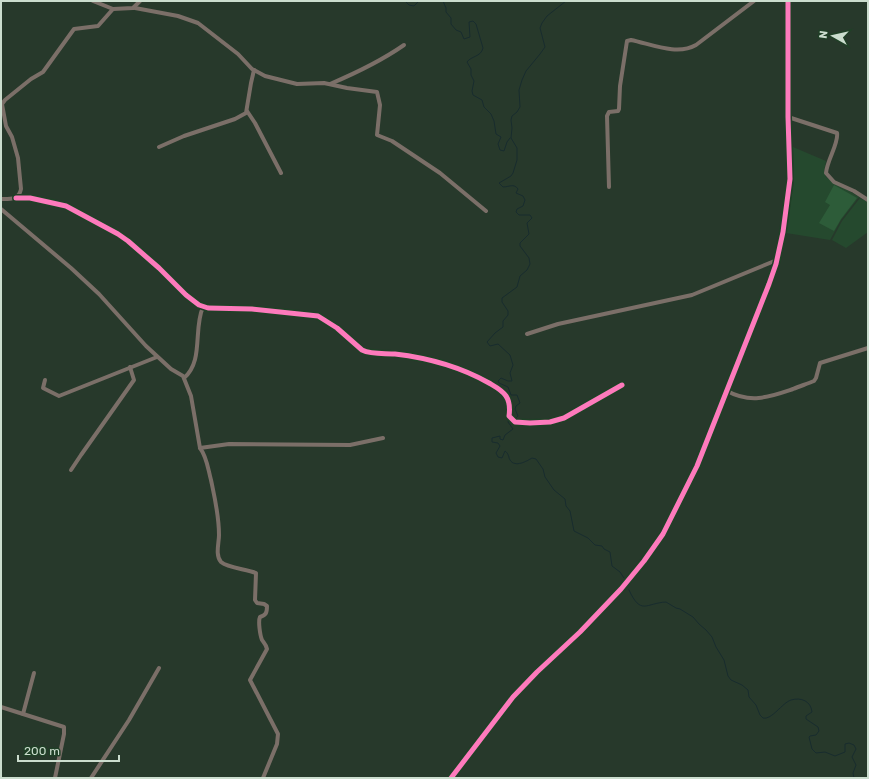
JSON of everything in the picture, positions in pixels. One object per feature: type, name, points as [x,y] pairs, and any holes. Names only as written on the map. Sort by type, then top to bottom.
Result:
[{"type":"street","points":[[94,1],[113,9],[135,8],[178,16],[198,23],[233,50],[254,70],[274,79],[297,84],[329,84],[378,92],[380,105],[377,135],[392,141],[440,173],[486,211]]},
{"type":"street","points":[[135,8],[140,1]]},
{"type":"street","points":[[609,186],[606,116],[609,112],[619,109],[620,86],[627,41],[631,40],[676,49],[688,49],[699,43],[754,1]]},
{"type":"street","points":[[451,778],[513,697],[610,602],[644,561],[663,534],[697,466],[767,290],[777,260],[785,218],[790,179],[788,117],[788,1]]},
{"type":"street","points":[[16,198],[21,191],[20,171],[12,137],[6,126],[2,104],[31,79],[43,72],[72,31],[77,28],[98,26],[113,9]]},
{"type":"street","points":[[329,84],[362,70],[389,55],[404,44]]},
{"type":"street","points":[[159,147],[184,136],[235,119],[245,114],[247,111],[254,70]]},
{"type":"street","points":[[247,111],[255,123],[281,173]]},
{"type":"street","points":[[788,117],[837,132],[837,140],[826,172],[834,182],[854,191],[868,200]]},
{"type":"street","points":[[1,199],[30,198],[66,206],[104,226],[128,241],[199,306],[252,309],[318,316],[337,328],[367,353],[396,354],[432,360],[457,367],[496,387],[505,395],[510,406],[509,416],[512,420],[518,422],[550,422],[564,418],[622,385]]},
{"type":"street","points":[[1,209],[71,268],[99,294],[146,346],[171,369],[184,378],[191,396],[200,448],[203,451],[208,465],[218,513],[219,560],[230,567],[256,573],[255,600],[257,603],[267,606],[267,612],[264,616],[260,617],[258,621],[262,640],[266,644],[267,649],[250,680],[278,734],[276,744],[262,778]]},
{"type":"street","points":[[526,334],[558,324],[692,294],[777,260]]},
{"type":"street","points":[[184,378],[191,371],[194,363],[200,317],[203,307]]},
{"type":"street","points":[[727,391],[734,395],[747,398],[764,398],[775,395],[814,381],[820,363],[868,348]]},
{"type":"street","points":[[45,380],[42,388],[58,396],[157,356]]},
{"type":"street","points":[[72,470],[134,380],[130,367]]},
{"type":"street","points":[[200,448],[229,444],[350,445],[383,438]]},
{"type":"street","points":[[92,778],[129,720],[159,668]]},
{"type":"street","points":[[23,714],[34,673]]},
{"type":"street","points":[[1,708],[64,727],[65,732],[55,778]]},
{"type":"shaded area","points":[[793,147],[826,161],[824,172],[826,177],[859,197],[841,220],[830,240],[786,233],[794,181]]},
{"type":"shaded area","points":[[834,185],[857,198],[834,231],[819,223],[830,205],[825,202]]},
{"type":"shaded area","points":[[860,198],[868,202],[868,232],[846,248],[832,240],[842,221]]},
{"type":"waterway","points":[[405,1],[409,5],[414,6],[419,1]]},
{"type":"waterway","points":[[443,1],[446,12],[451,18],[451,24],[456,30],[461,32],[464,39],[470,37],[469,22],[473,21],[476,24],[483,48],[478,55],[467,62],[471,69],[471,75],[474,81],[472,91],[473,95],[482,100],[484,107],[491,114],[494,121],[496,134],[501,137],[498,144],[500,150],[504,151],[510,138]]},
{"type":"waterway","points":[[512,417],[516,418],[518,416],[515,409],[520,403],[517,395],[511,395],[508,387],[499,383],[498,381],[501,378],[512,381],[510,373],[513,365],[510,355],[498,344],[490,346],[487,342],[503,327],[503,321],[508,315],[508,311],[502,302],[502,298],[517,287],[520,276],[527,270],[530,264],[529,258],[520,246],[520,243],[529,234],[527,223],[532,218],[530,215],[519,215],[516,212],[517,209],[523,206],[525,200],[523,196],[516,193],[518,189],[513,186],[503,187],[499,183],[511,176],[517,160],[517,148],[511,138],[511,120],[512,116],[520,107],[519,90],[526,71],[545,47],[540,28],[547,16],[566,1]]},
{"type":"waterway","points":[[509,419],[508,422],[513,429],[505,435],[503,440],[500,439],[500,436],[492,438],[492,442],[498,443],[500,446],[496,453],[498,457],[502,458],[505,451],[510,460],[518,464],[532,458],[536,459],[543,469],[545,477],[554,490],[565,499],[566,506],[570,511],[574,531],[588,538],[595,545],[602,546],[610,552],[612,566],[620,572],[624,578]]},
{"type":"waterway","points":[[629,590],[633,598],[641,605],[644,606],[666,602],[693,617],[712,637],[724,660],[728,676],[731,680],[742,685],[748,690],[749,697],[756,705],[760,715],[763,718],[770,716],[791,700],[798,699],[808,703],[812,712],[806,716],[806,719],[818,727],[819,731],[816,735],[809,737],[812,749],[816,753],[825,752],[835,756],[845,752],[845,744],[849,743],[854,745],[856,749],[852,757],[856,765],[853,773],[854,778]]},
{"type":"cycle path","points":[[451,778],[513,697],[537,672],[580,632],[621,589],[644,561],[663,534],[697,466],[769,284],[776,264],[783,232],[790,179],[788,117],[788,1]]},
{"type":"cycle path","points":[[16,198],[30,198],[66,206],[118,234],[159,268],[186,295],[199,305],[208,308],[252,309],[318,316],[337,328],[366,352],[395,354],[420,358],[455,367],[478,377],[498,388],[504,394],[509,403],[509,416],[515,422],[550,422],[564,418],[622,385]]}]
